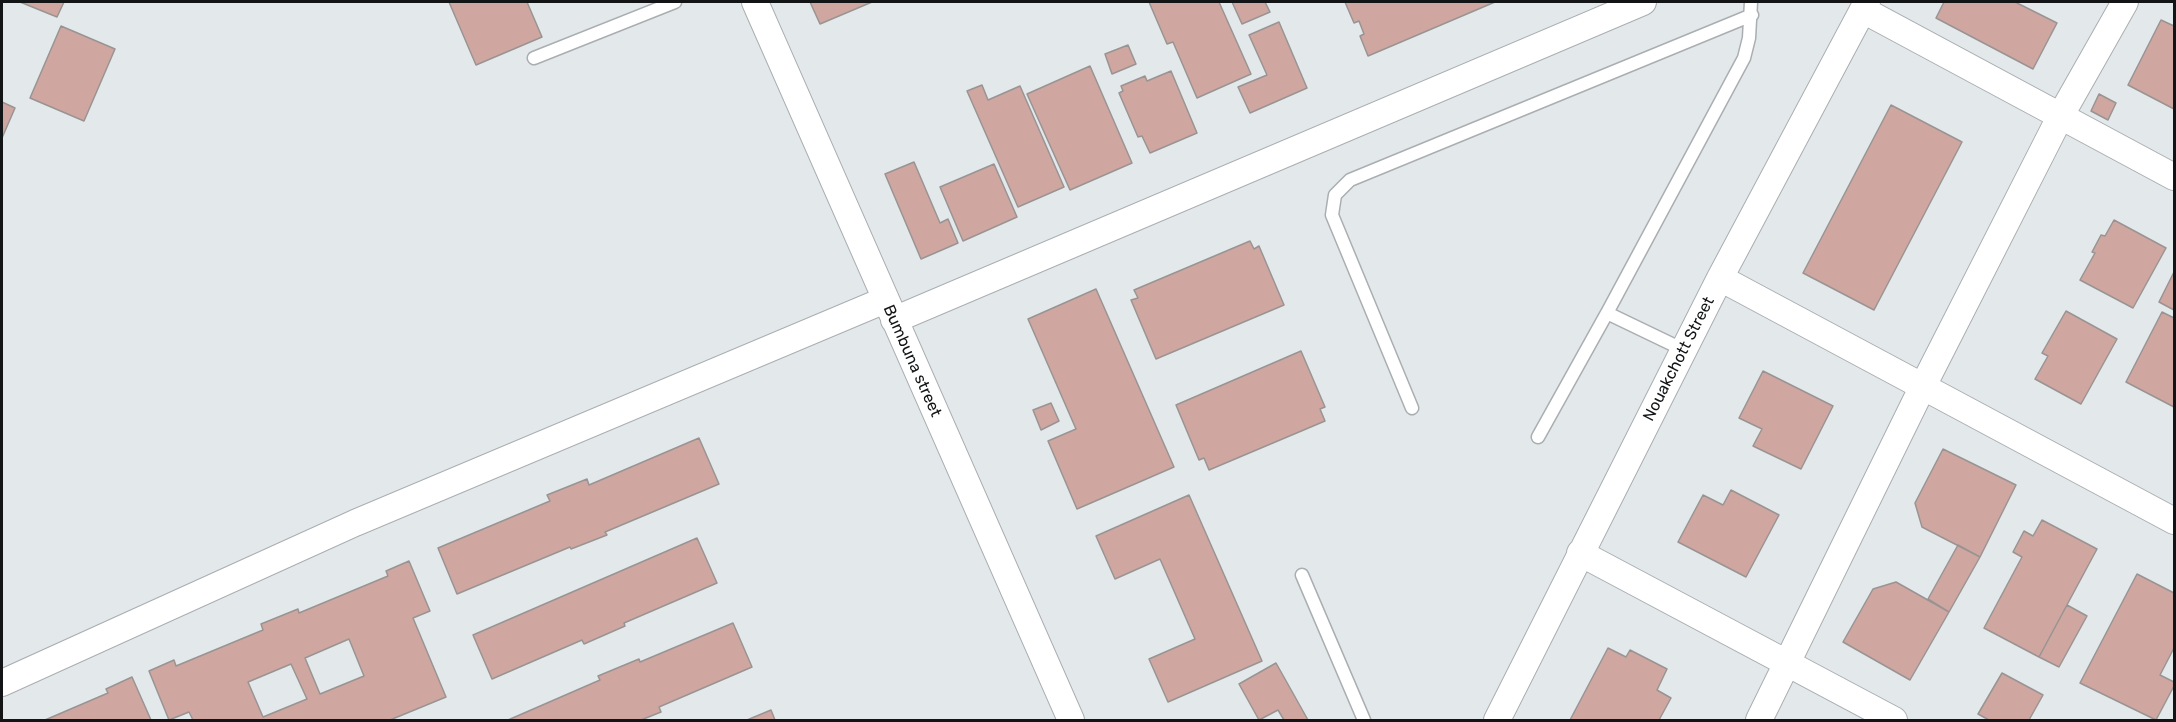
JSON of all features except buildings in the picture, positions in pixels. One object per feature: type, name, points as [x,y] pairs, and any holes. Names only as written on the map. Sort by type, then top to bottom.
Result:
[{"type":"street","name":"Bumbuna street","points":[[754,2],[1071,720]]},
{"type":"street","points":[[1759,720],[1789,664],[1923,386],[2061,115],[2125,2]]},
{"type":"street","points":[[2,683],[355,524],[890,310],[1628,5]]},
{"type":"street","points":[[1865,5],[2175,177]]},
{"type":"street","name":"Nouakchott Street","points":[[1497,720],[1720,278],[1810,114],[1865,5]]},
{"type":"street","points":[[1720,278],[2175,521]]},
{"type":"street","points":[[1580,553],[1894,720]]},
{"type":"lane","points":[[534,58],[675,2]]},
{"type":"lane","points":[[1538,437],[1730,87],[1744,58],[1752,15],[1751,2]]},
{"type":"lane","points":[[1412,408],[1332,215],[1335,195],[1350,180],[1752,15]]},
{"type":"lane","points":[[1607,313],[1684,350]]},
{"type":"lane","points":[[1302,575],[1364,720]]}]
